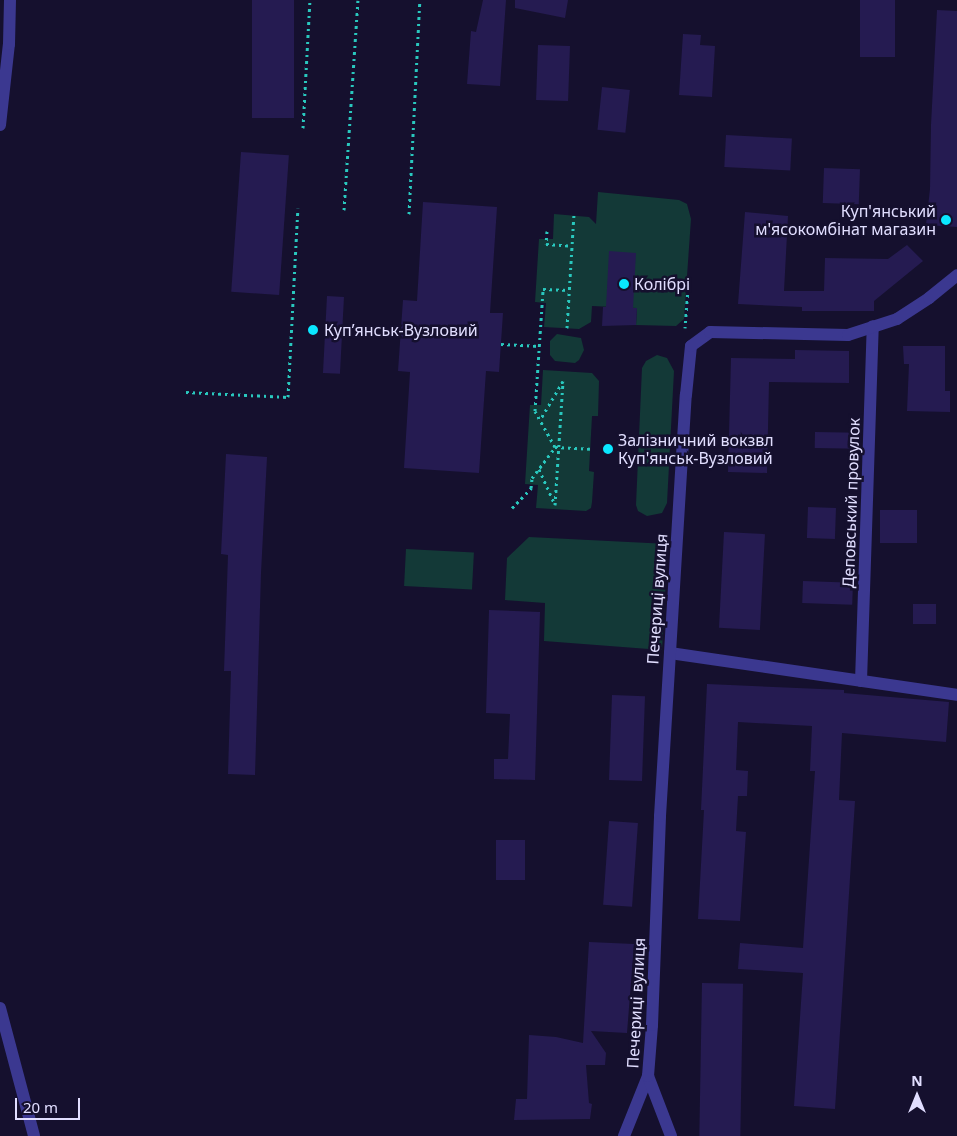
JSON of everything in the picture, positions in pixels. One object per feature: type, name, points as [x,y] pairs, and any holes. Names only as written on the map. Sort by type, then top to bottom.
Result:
[{"type":"street","points":[[0,125],[9,44],[10,0]]},
{"type":"street","name":"Печериці вулиця","points":[[671,1136],[648,1076],[652,1025],[660,816],[686,395],[691,346],[710,332],[848,335],[897,319],[929,298],[957,275]]},
{"type":"street","name":"Деповський провулок","points":[[862,681],[873,326]]},
{"type":"street","points":[[670,654],[957,695]]},
{"type":"street","points":[[0,1008],[34,1136]]},
{"type":"street","points":[[624,1136],[648,1076]]},
{"type":"path","points":[[303,128],[310,0]]},
{"type":"path","points":[[344,210],[358,0]]},
{"type":"path","points":[[409,214],[420,0]]},
{"type":"path","points":[[186,392],[288,397],[298,208]]},
{"type":"path","points":[[567,328],[574,214]]},
{"type":"path","points":[[547,231],[546,244],[572,246]]},
{"type":"path","points":[[637,286],[688,288],[685,328]]},
{"type":"path","points":[[557,447],[535,411],[543,289],[569,290]]},
{"type":"path","points":[[501,344],[539,346]]},
{"type":"path","points":[[539,469],[555,505],[557,447],[563,380],[540,420]]},
{"type":"path","points":[[557,447],[590,449]]},
{"type":"path","points":[[512,508],[532,488],[532,478],[557,447]]},
{"type":"green space","points":[[598,192],[679,200],[687,204],[691,219],[684,319],[676,326],[636,325],[637,308],[592,306],[591,322],[579,329],[544,327],[546,303],[535,302],[539,239],[553,239],[554,214],[589,217],[596,224]]},
{"type":"green space","points":[[557,334],[581,338],[584,350],[579,360],[575,363],[555,361],[550,355],[550,341]]},
{"type":"green space","points":[[657,355],[667,358],[674,371],[667,503],[662,513],[647,516],[638,511],[636,505],[642,368],[646,361]]},
{"type":"green space","points":[[543,370],[592,373],[599,381],[598,416],[592,416],[589,471],[594,472],[592,502],[591,508],[586,511],[536,508],[538,485],[525,484],[530,405],[541,405]]},
{"type":"green space","points":[[529,537],[668,544],[662,650],[544,641],[545,603],[505,600],[507,558]]},
{"type":"green space","points":[[406,549],[474,553],[472,590],[404,586]]},
{"type":"building","points":[[252,0],[294,0],[294,118],[252,118]]},
{"type":"building","points":[[483,0],[506,0],[500,86],[467,84],[471,31],[476,32]]},
{"type":"building","points":[[515,0],[568,0],[565,18],[515,8]]},
{"type":"building","points":[[860,0],[895,0],[895,57],[860,57]]},
{"type":"building","points":[[937,10],[957,11],[957,227],[926,225],[930,189],[931,125]]},
{"type":"building","points":[[683,34],[701,35],[700,45],[715,46],[712,97],[679,95]]},
{"type":"building","points":[[538,45],[570,46],[568,101],[536,100]]},
{"type":"building","points":[[602,87],[630,90],[625,133],[598,130]]},
{"type":"building","points":[[726,135],[792,138],[790,170],[724,167]]},
{"type":"building","points":[[241,152],[289,155],[279,295],[231,292]]},
{"type":"building","points":[[824,168],[860,169],[859,204],[823,203]]},
{"type":"building","points":[[423,202],[497,207],[490,313],[503,313],[499,372],[486,371],[479,473],[404,468],[410,372],[398,371],[403,300],[417,301]]},
{"type":"building","points":[[745,212],[788,216],[784,291],[824,291],[825,258],[888,259],[907,245],[923,261],[874,301],[874,311],[802,311],[802,307],[738,304]]},
{"type":"building","points":[[609,251],[636,253],[633,308],[637,308],[636,325],[602,326],[603,307],[606,307]]},
{"type":"building","points":[[327,296],[344,297],[340,374],[323,373]]},
{"type":"building","points":[[903,346],[945,346],[945,391],[950,391],[950,412],[907,411],[909,364],[904,364]]},
{"type":"building","points":[[795,350],[849,351],[849,383],[769,382],[767,473],[728,472],[731,358],[795,359]]},
{"type":"building","points":[[815,432],[859,433],[859,449],[815,448]]},
{"type":"building","points":[[226,454],[267,457],[261,573],[255,775],[228,774],[231,671],[224,671],[228,555],[221,554]]},
{"type":"building","points":[[808,507],[836,508],[835,539],[807,538]]},
{"type":"building","points":[[880,510],[917,510],[917,543],[880,543]]},
{"type":"building","points":[[724,532],[765,534],[760,630],[719,628]]},
{"type":"building","points":[[803,581],[853,583],[852,605],[802,603]]},
{"type":"building","points":[[913,604],[936,604],[936,624],[913,624]]},
{"type":"building","points":[[489,610],[540,612],[535,780],[494,779],[494,759],[508,759],[510,714],[486,713]]},
{"type":"building","points":[[707,684],[844,690],[844,693],[949,702],[946,742],[842,733],[839,800],[855,801],[835,1109],[794,1106],[803,973],[738,969],[740,943],[803,948],[815,771],[810,771],[812,726],[738,722],[736,770],[748,771],[747,796],[738,796],[736,831],[746,832],[740,921],[698,919],[704,810],[701,810]]},
{"type":"building","points":[[612,695],[645,696],[642,781],[609,780]]},
{"type":"building","points":[[609,821],[638,823],[632,907],[603,905]]},
{"type":"building","points":[[496,840],[525,840],[525,880],[496,880]]},
{"type":"building","points":[[589,942],[634,944],[627,1033],[591,1031],[606,1053],[605,1065],[586,1065],[589,1103],[592,1104],[590,1119],[514,1120],[516,1099],[527,1099],[529,1035],[556,1037],[583,1043]]},
{"type":"building","points":[[702,983],[743,984],[740,1136],[699,1136]]},
{"type":"place","name":"Куп'янський м'ясокомбінат магазин","points":[[946,220]]},
{"type":"place","name":"Колібрі","points":[[624,284]]},
{"type":"place","name":"Куп’янськ-Вузловий","points":[[313,330]]},
{"type":"place","name":"Залізничний вокзвл Куп'янськ-Вузловий","points":[[608,449]]}]
